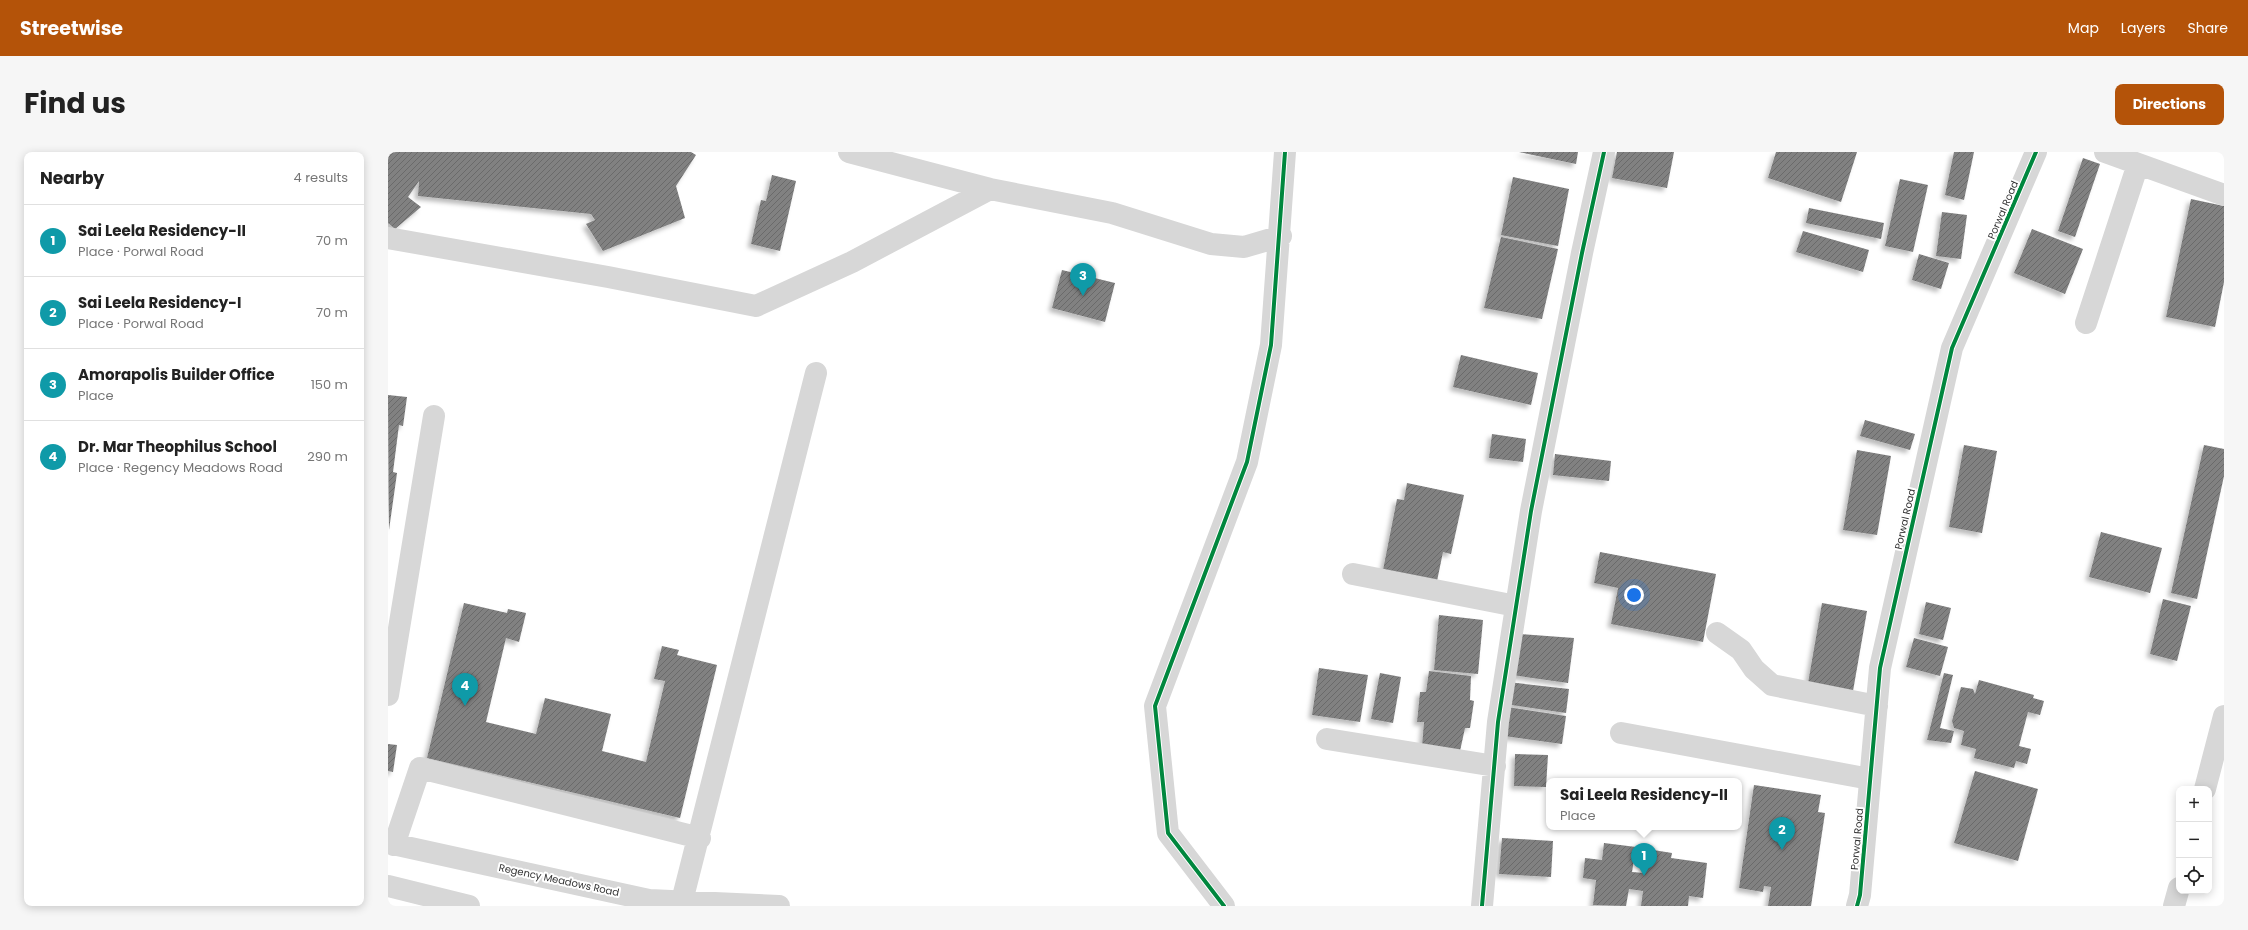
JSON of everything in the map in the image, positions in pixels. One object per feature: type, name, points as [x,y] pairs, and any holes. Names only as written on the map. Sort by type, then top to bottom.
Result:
[{"type":"street","points":[[850,152],[990,189],[1112,213],[1211,244],[1244,247],[1280,236]]},
{"type":"street","points":[[1224,906],[1168,833],[1155,706],[1247,462],[1272,345],[1285,152]]},
{"type":"street","points":[[1482,906],[1498,722],[1531,511],[1582,254],[1604,152]]},
{"type":"street","name":"Porwal Road","points":[[1857,906],[1860,895],[1880,668],[1952,348],[2036,152]]},
{"type":"street","points":[[2106,152],[2224,195]]},
{"type":"street","points":[[2086,323],[2138,164]]},
{"type":"street","points":[[388,238],[608,277],[756,306],[852,262],[990,189]]},
{"type":"street","points":[[682,901],[700,838],[816,373]]},
{"type":"street","points":[[388,695],[434,416]]},
{"type":"street","points":[[1354,574],[1516,606]]},
{"type":"street","points":[[1717,633],[1741,650],[1754,669],[1772,685],[1877,706]]},
{"type":"street","points":[[2206,786],[2224,716]]},
{"type":"street","points":[[1620,733],[1870,779]]},
{"type":"street","points":[[1327,739],[1495,766]]},
{"type":"street","points":[[391,844],[420,768],[700,838]]},
{"type":"street","name":"Regency Meadows Road","points":[[391,844],[649,900],[779,906]]},
{"type":"street","points":[[388,886],[438,903],[468,906]]},
{"type":"street","points":[[2174,906],[2177,894]]},
{"type":"building","points":[[388,152],[691,152],[696,155],[676,186],[685,218],[603,251],[586,224],[595,220],[591,214],[418,196],[419,181],[408,197],[421,207],[395,229],[388,223]]},
{"type":"building","points":[[1519,152],[1578,152],[1576,164]]},
{"type":"building","points":[[1617,152],[1674,152],[1667,188],[1612,178]]},
{"type":"building","points":[[1776,152],[1857,152],[1841,202],[1768,178]]},
{"type":"building","points":[[1954,152],[1974,152],[1964,200],[1945,195]]},
{"type":"building","points":[[2083,158],[2100,164],[2075,237],[2058,231]]},
{"type":"building","points":[[772,175],[796,181],[780,251],[751,244],[761,200],[766,201]]},
{"type":"building","points":[[1513,177],[1569,189],[1558,246],[1501,235]]},
{"type":"building","points":[[1900,179],[1928,185],[1913,252],[1885,246]]},
{"type":"building","points":[[2191,199],[2224,206],[2224,282],[2215,327],[2166,317]]},
{"type":"building","points":[[1809,208],[1884,223],[1881,239],[1806,223]]},
{"type":"building","points":[[1942,212],[1967,215],[1961,259],[1936,256]]},
{"type":"building","points":[[2032,229],[2083,249],[2065,294],[2014,273]]},
{"type":"building","points":[[1803,231],[1869,250],[1863,272],[1796,252]]},
{"type":"building","points":[[1501,237],[1558,249],[1542,319],[1484,308]]},
{"type":"building","points":[[1919,254],[1949,263],[1941,289],[1912,280]]},
{"type":"building","points":[[1062,270],[1115,283],[1105,322],[1052,308]]},
{"type":"building","points":[[1461,355],[1538,373],[1531,405],[1453,387]]},
{"type":"building","points":[[388,395],[407,397],[403,426],[399,425],[393,472],[397,473],[389,530]]},
{"type":"building","points":[[1865,420],[1915,434],[1910,450],[1860,436]]},
{"type":"building","points":[[1492,434],[1526,439],[1523,462],[1489,458]]},
{"type":"building","points":[[1964,445],[1997,451],[1982,533],[1949,527]]},
{"type":"building","points":[[2204,445],[2224,449],[2224,476],[2197,599],[2171,593]]},
{"type":"building","points":[[1857,450],[1891,456],[1877,535],[1843,530]]},
{"type":"building","points":[[1555,454],[1611,461],[1609,481],[1553,475]]},
{"type":"building","points":[[1407,483],[1464,495],[1451,554],[1443,552],[1437,581],[1383,570],[1397,499],[1404,500]]},
{"type":"building","points":[[2101,532],[2162,548],[2150,593],[2089,577]]},
{"type":"building","points":[[1600,552],[1716,574],[1703,642],[1611,624],[1618,588],[1594,583]]},
{"type":"building","points":[[2163,599],[2191,606],[2177,661],[2150,654]]},
{"type":"building","points":[[1926,602],[1951,608],[1943,640],[1919,634]]},
{"type":"building","points":[[464,603],[507,613],[508,609],[526,613],[519,642],[506,638],[486,722],[536,734],[545,698],[611,714],[602,751],[646,762],[665,681],[654,679],[662,646],[679,650],[677,655],[717,665],[680,818],[427,758]]},
{"type":"building","points":[[1822,603],[1867,611],[1853,691],[1808,683]]},
{"type":"building","points":[[1439,615],[1483,620],[1478,674],[1434,670]]},
{"type":"building","points":[[1519,634],[1574,638],[1568,683],[1512,675]]},
{"type":"building","points":[[1914,638],[1948,647],[1940,676],[1906,667]]},
{"type":"building","points":[[1319,668],[1368,675],[1360,722],[1312,715]]},
{"type":"building","points":[[1429,671],[1471,676],[1470,700],[1474,701],[1470,728],[1465,728],[1460,751],[1422,746],[1424,722],[1417,722],[1420,692],[1426,692]]},
{"type":"building","points":[[1380,673],[1401,677],[1393,723],[1371,719]]},
{"type":"building","points":[[1944,673],[1953,675],[1940,728],[1954,731],[1951,743],[1927,740]]},
{"type":"building","points":[[1979,680],[2034,695],[2033,698],[2044,701],[2040,715],[2028,712],[2019,746],[2031,749],[2027,764],[2016,761],[2014,768],[1974,758],[1976,749],[1961,745],[1964,731],[1954,728],[1952,721],[1961,687],[1973,689],[1975,694]]},
{"type":"building","points":[[1508,682],[1569,689],[1566,713],[1505,704]]},
{"type":"building","points":[[1507,707],[1566,716],[1562,744],[1504,736]]},
{"type":"building","points":[[388,744],[397,745],[393,772],[388,771]]},
{"type":"building","points":[[1515,754],[1548,755],[1546,787],[1514,786]]},
{"type":"building","points":[[1975,771],[2038,789],[2018,861],[1954,843]]},
{"type":"building","points":[[1754,785],[1821,795],[1818,812],[1825,813],[1811,906],[1768,906],[1771,887],[1764,886],[1763,892],[1739,888]]},
{"type":"building","points":[[1502,838],[1553,841],[1551,877],[1499,874]]},
{"type":"building","points":[[1604,843],[1636,847],[1632,872],[1644,873],[1647,849],[1672,853],[1671,858],[1707,863],[1703,898],[1689,896],[1688,906],[1641,906],[1643,891],[1629,889],[1626,906],[1593,905],[1596,880],[1583,878],[1585,858],[1602,860]]},
{"type":"cycle path","points":[[1224,906],[1168,833],[1155,706],[1247,462],[1271,345],[1285,152]]},
{"type":"cycle path","points":[[1482,906],[1498,722],[1531,511],[1582,253],[1604,152]]},
{"type":"cycle path","points":[[1857,906],[1860,895],[1880,668],[1952,348],[2036,152]]},
{"type":"place","name":"Amorapolis Builder Office","points":[[1083,296]]},
{"type":"place","name":"Dr. Mar Theophilus School","points":[[465,706]]},
{"type":"place","name":"Sai Leela Residency-I","points":[[1782,850]]},
{"type":"place","name":"Sai Leela Residency-II","points":[[1644,876]]}]
